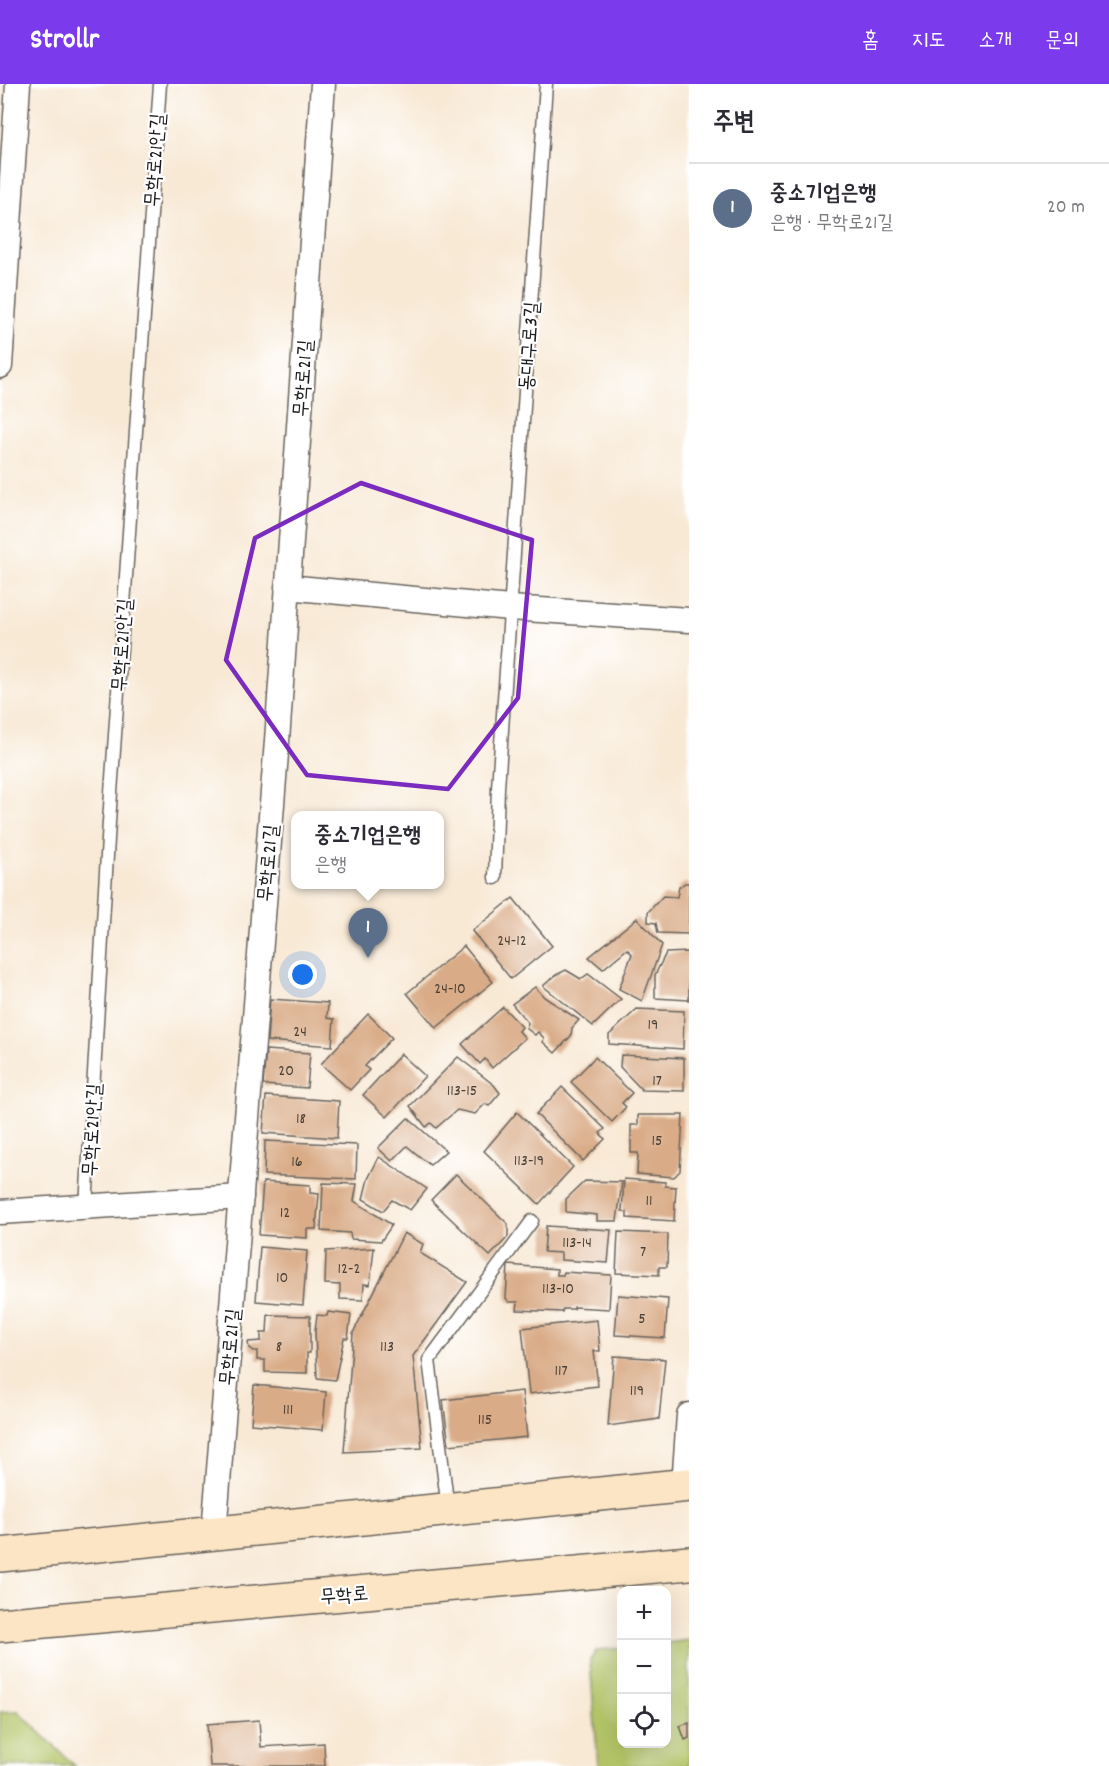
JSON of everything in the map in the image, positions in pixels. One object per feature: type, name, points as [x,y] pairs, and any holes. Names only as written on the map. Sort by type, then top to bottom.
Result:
[{"type":"main road","points":[[0,1555],[686,1486]]},
{"type":"main road","name":"무학로","points":[[0,1625],[689,1563]]},
{"type":"street","points":[[0,366],[18,84]]},
{"type":"street","name":"무학로21길","points":[[214,1533],[287,587],[323,84]]},
{"type":"street","points":[[287,587],[510,608],[689,620]]},
{"type":"street","name":"무학로21안길","points":[[0,1212],[241,1197]]},
{"type":"street","points":[[686,1486],[689,1415]]},
{"type":"lane","name":"무학로21안길","points":[[86,1207],[111,798],[160,84]]},
{"type":"lane","name":"동대구로3길","points":[[495,878],[498,788],[546,84]]},
{"type":"lane","points":[[448,1509],[429,1360],[532,1221]]},
{"type":"highlighted area","points":[[361,483],[532,540],[518,698],[448,789],[307,775],[226,660],[255,538]]},
{"type":"green space","points":[[689,1640],[689,1766],[598,1766],[590,1660],[597,1650],[617,1648],[617,1748],[671,1748],[671,1642]]},
{"type":"green space","points":[[18,1711],[75,1766],[0,1766],[0,1712]]},
{"type":"building","points":[[689,883],[689,934],[658,933],[656,923],[648,922],[648,912],[663,896],[677,897],[679,887]]},
{"type":"building","points":[[513,898],[552,946],[511,979],[472,931]]},
{"type":"building","points":[[637,918],[662,945],[642,1001],[619,989],[632,954],[627,949],[603,969],[589,957]]},
{"type":"building","points":[[464,946],[493,982],[436,1028],[407,993]]},
{"type":"building","points":[[689,952],[689,1000],[655,998],[655,975],[666,953]]},
{"type":"building","points":[[566,970],[581,979],[588,974],[621,999],[593,1026],[543,986]]},
{"type":"building","points":[[535,987],[544,997],[579,1020],[572,1028],[571,1036],[555,1053],[543,1042],[544,1038],[538,1032],[535,1035],[526,1028],[528,1023],[512,1004]]},
{"type":"building","points":[[270,999],[328,1003],[327,1018],[334,1019],[332,1046],[267,1041]]},
{"type":"building","points":[[503,1007],[522,1027],[519,1031],[525,1038],[492,1068],[485,1059],[480,1064],[462,1044]]},
{"type":"building","points":[[637,1009],[684,1011],[683,1049],[609,1044],[609,1035]]},
{"type":"building","points":[[368,1014],[392,1038],[365,1066],[369,1070],[350,1090],[321,1064]]},
{"type":"building","points":[[266,1050],[310,1053],[307,1088],[263,1085]]},
{"type":"building","points":[[401,1054],[425,1076],[387,1117],[363,1095]]},
{"type":"building","points":[[621,1055],[684,1058],[684,1091],[642,1090],[620,1067]]},
{"type":"building","points":[[458,1057],[494,1085],[500,1093],[489,1106],[485,1104],[475,1114],[457,1110],[436,1128],[431,1123],[426,1127],[410,1106]]},
{"type":"building","points":[[595,1057],[632,1093],[622,1103],[626,1107],[612,1122],[571,1082]]},
{"type":"building","points":[[562,1087],[605,1129],[600,1133],[605,1139],[583,1161],[536,1114]]},
{"type":"building","points":[[266,1096],[339,1101],[337,1138],[263,1133]]},
{"type":"building","points":[[517,1112],[573,1167],[539,1204],[484,1151]]},
{"type":"building","points":[[638,1115],[683,1115],[680,1171],[674,1177],[637,1174],[638,1153],[631,1153],[631,1125],[638,1125]]},
{"type":"building","points":[[408,1118],[446,1151],[430,1165],[407,1146],[392,1161],[378,1148]]},
{"type":"building","points":[[265,1141],[357,1145],[356,1179],[264,1175]]},
{"type":"building","points":[[379,1157],[427,1189],[410,1210],[392,1200],[383,1211],[363,1199],[368,1179]]},
{"type":"building","points":[[456,1174],[508,1224],[508,1237],[490,1256],[431,1200]]},
{"type":"building","points":[[624,1179],[665,1182],[665,1186],[676,1187],[674,1221],[627,1218],[627,1212],[622,1211]]},
{"type":"building","points":[[585,1181],[622,1182],[617,1221],[597,1221],[597,1215],[566,1212],[566,1199]]},
{"type":"building","points":[[263,1182],[310,1185],[310,1193],[319,1194],[316,1229],[307,1229],[307,1238],[259,1235]]},
{"type":"building","points":[[323,1183],[357,1184],[354,1201],[392,1225],[381,1241],[351,1239],[350,1233],[321,1231]]},
{"type":"building","points":[[546,1226],[611,1230],[608,1263],[561,1260],[561,1253],[544,1252]]},
{"type":"building","points":[[618,1232],[668,1234],[667,1267],[659,1267],[659,1275],[616,1273]]},
{"type":"building","points":[[404,1233],[423,1244],[420,1253],[467,1282],[413,1356],[422,1448],[344,1452],[353,1333]]},
{"type":"building","points":[[260,1247],[307,1251],[303,1305],[256,1301]]},
{"type":"building","points":[[374,1248],[370,1285],[364,1284],[363,1300],[340,1299],[340,1285],[325,1284],[326,1251]]},
{"type":"building","points":[[508,1265],[557,1269],[557,1275],[563,1275],[564,1272],[611,1275],[609,1309],[574,1307],[574,1309],[563,1309],[562,1312],[517,1310],[518,1302],[509,1302],[506,1298]]},
{"type":"building","points":[[618,1295],[668,1299],[665,1338],[615,1335]]},
{"type":"building","points":[[328,1312],[351,1315],[348,1338],[344,1338],[335,1380],[317,1378],[315,1331],[317,1315],[327,1316]]},
{"type":"building","points":[[268,1315],[310,1316],[310,1353],[307,1353],[307,1373],[265,1372],[265,1360],[257,1360],[257,1351],[249,1348],[248,1342],[261,1341],[261,1333],[267,1333]]},
{"type":"building","points":[[597,1320],[600,1351],[594,1351],[598,1386],[529,1394],[522,1328]]},
{"type":"building","points":[[614,1356],[665,1359],[659,1419],[608,1426]]},
{"type":"building","points":[[254,1385],[326,1392],[323,1430],[251,1424]]},
{"type":"building","points":[[522,1391],[527,1437],[449,1445],[443,1400]]},
{"type":"building","points":[[259,1720],[261,1747],[324,1743],[325,1766],[210,1766],[207,1724]]},
{"type":"building","points":[[689,1723],[689,1738],[685,1740],[680,1726]]},
{"type":"place","name":"중소기업은행","points":[[368,958]]}]
